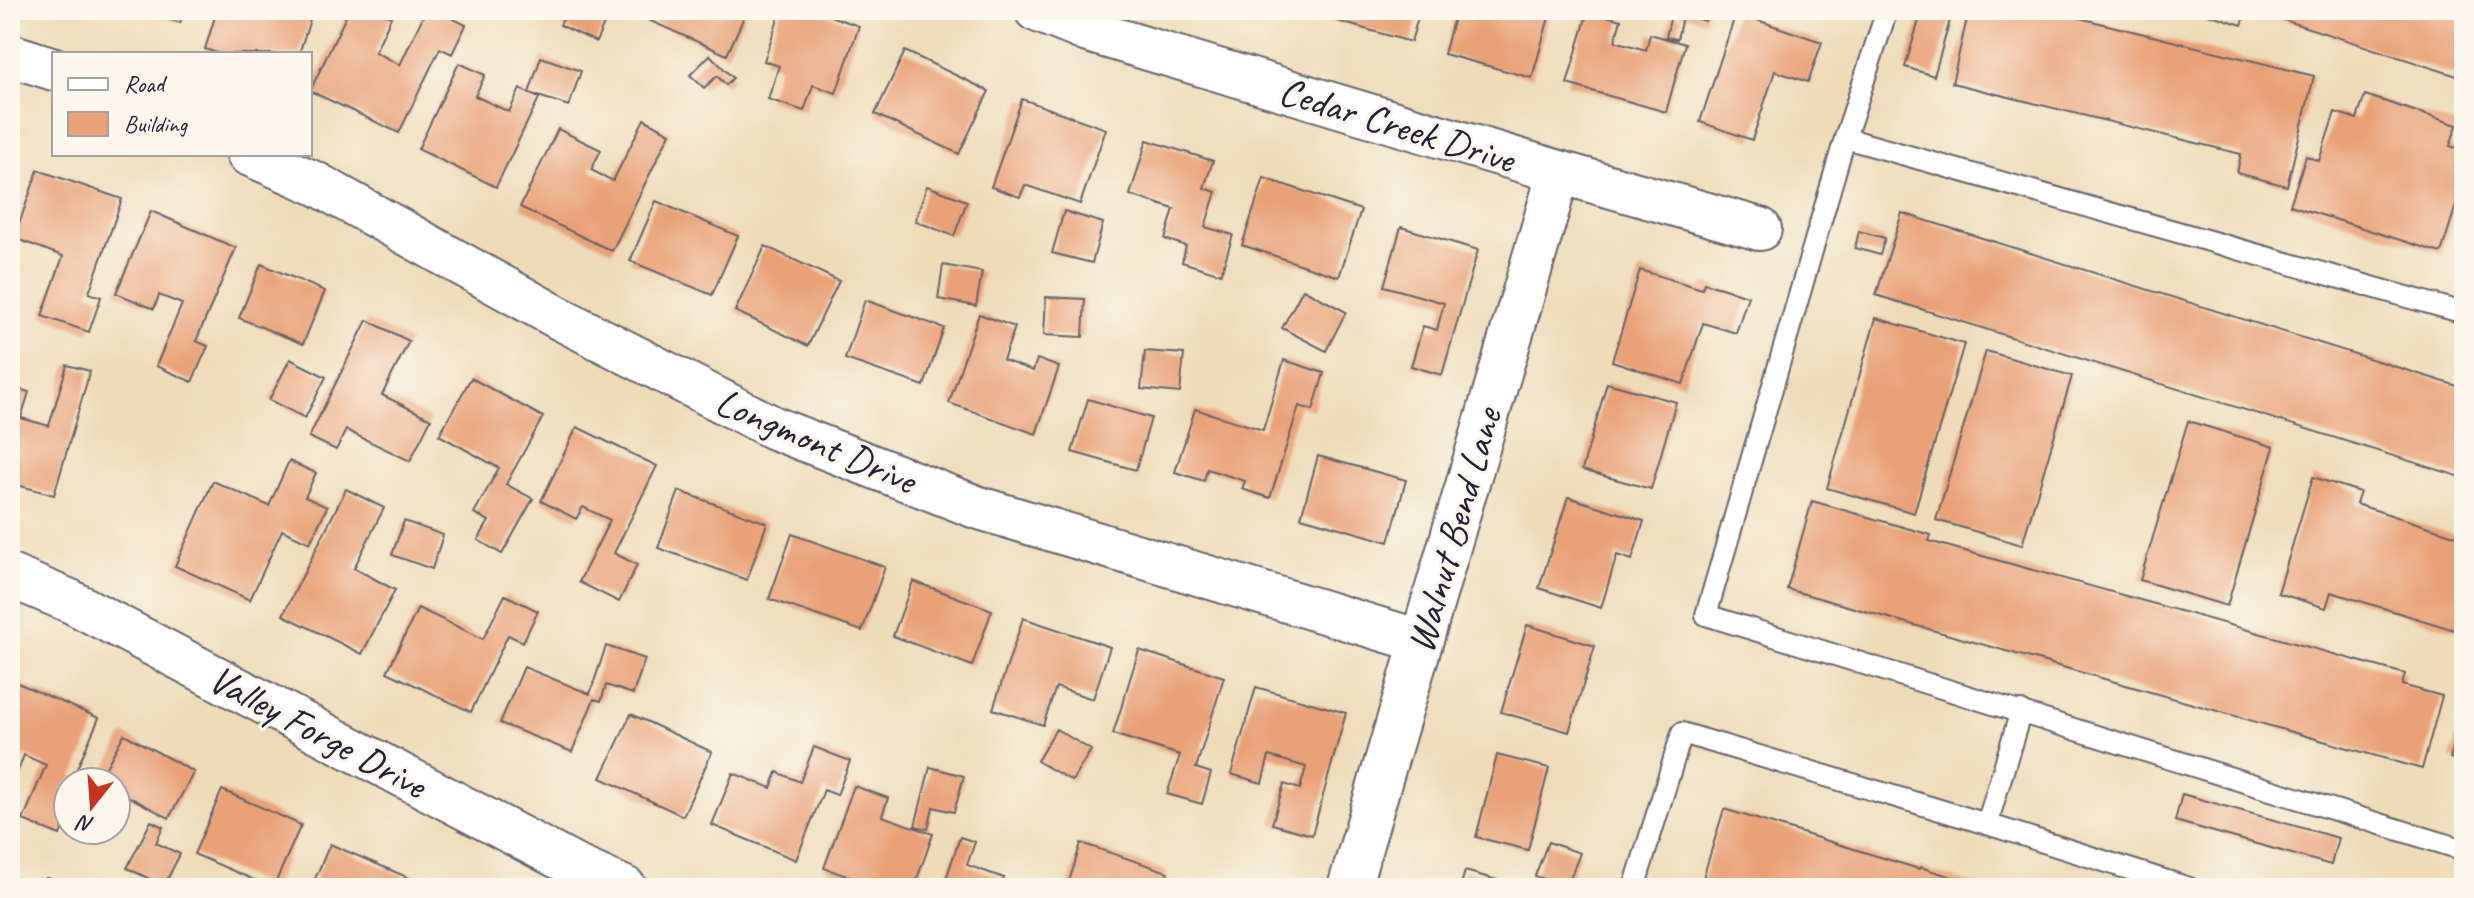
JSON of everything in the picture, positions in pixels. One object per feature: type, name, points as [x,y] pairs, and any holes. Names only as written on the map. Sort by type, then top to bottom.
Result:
[{"type":"street","name":"Cedar Creek Drive","points":[[1036,10],[1088,31],[1760,229]]},
{"type":"street","points":[[10,55],[52,68]]},
{"type":"street","name":"Longmont Drive","points":[[253,156],[317,184],[557,317],[774,428],[976,507],[1420,641]]},
{"type":"street","name":"Walnut Bend Lane","points":[[1349,888],[1559,172]]},
{"type":"street","name":"Valley Forge Drive","points":[[10,576],[70,601],[575,866],[625,888]]},
{"type":"lane","points":[[1887,10],[1845,138],[1706,615],[2464,850]]},
{"type":"lane","points":[[1845,138],[2464,313]]},
{"type":"lane","points":[[1987,824],[2021,711]]},
{"type":"lane","points":[[1634,888],[1682,733],[2189,888]]},
{"type":"building","points":[[142,10],[185,10],[180,23]]},
{"type":"building","points":[[217,10],[313,10],[300,52],[214,52],[205,49]]},
{"type":"building","points":[[349,10],[376,10],[391,17],[375,52],[400,65],[426,10],[435,10],[466,25],[452,54],[440,48],[399,133],[312,92]]},
{"type":"building","points":[[567,10],[598,10],[593,19],[604,24],[596,42],[560,25]]},
{"type":"building","points":[[640,10],[747,10],[727,55],[637,15]]},
{"type":"building","points":[[781,10],[813,10],[859,26],[836,93],[813,85],[804,111],[768,99],[779,66],[764,61]]},
{"type":"building","points":[[1325,10],[1420,10],[1411,42],[1323,17]]},
{"type":"building","points":[[1456,10],[1551,10],[1532,78],[1444,54]]},
{"type":"building","points":[[1668,10],[1707,10],[1705,21]]},
{"type":"building","points":[[1922,10],[1953,10],[1934,76],[1905,67]]},
{"type":"building","points":[[1969,10],[2047,10],[2314,76],[2287,186],[2237,173],[2241,154],[1952,83]]},
{"type":"building","points":[[2196,10],[2247,10],[2242,25]]},
{"type":"building","points":[[2253,10],[2464,10],[2464,65],[2460,77]]},
{"type":"building","points":[[1588,11],[1621,20],[1615,41],[1646,50],[1650,34],[1685,44],[1666,112],[1567,84]]},
{"type":"building","points":[[1736,13],[1822,42],[1808,82],[1775,71],[1752,140],[1700,122]]},
{"type":"building","points":[[1671,15],[1682,17],[1677,39],[1666,37]]},
{"type":"building","points":[[905,51],[989,91],[959,154],[875,114]]},
{"type":"building","points":[[710,55],[733,78],[726,85],[717,76],[704,88],[690,75]]},
{"type":"building","points":[[541,57],[581,71],[569,106],[529,93]]},
{"type":"building","points":[[459,63],[485,75],[475,96],[509,112],[520,89],[539,98],[496,187],[418,149]]},
{"type":"building","points":[[2365,95],[2457,125],[2450,146],[2464,150],[2464,180],[2441,253],[2290,205],[2306,156],[2319,161],[2335,112],[2357,119]]},
{"type":"building","points":[[1022,99],[1106,129],[1080,204],[1025,185],[1020,197],[991,187]]},
{"type":"building","points":[[644,119],[670,133],[612,251],[520,207],[558,129],[601,150],[591,170],[613,181]]},
{"type":"building","points":[[1147,140],[1213,161],[1204,188],[1216,192],[1205,227],[1233,235],[1221,274],[1182,262],[1186,246],[1165,239],[1174,209],[1130,195]]},
{"type":"building","points":[[38,170],[122,199],[89,293],[101,297],[89,332],[42,316],[63,256],[14,238]]},
{"type":"building","points":[[1264,178],[1361,210],[1339,277],[1242,245]]},
{"type":"building","points":[[927,186],[967,201],[954,236],[915,221]]},
{"type":"building","points":[[656,201],[738,236],[712,295],[630,261]]},
{"type":"building","points":[[151,211],[236,248],[196,341],[208,346],[192,382],[156,366],[182,304],[159,295],[154,309],[116,293]]},
{"type":"building","points":[[1064,211],[1103,223],[1092,263],[1052,253]]},
{"type":"building","points":[[1902,213],[2464,388],[2464,478],[1876,295]]},
{"type":"building","points":[[1401,227],[1478,250],[1442,375],[1411,366],[1423,326],[1437,330],[1444,303],[1384,286]]},
{"type":"building","points":[[1859,231],[1885,238],[1880,255],[1855,248]]},
{"type":"building","points":[[765,246],[839,281],[808,346],[735,311]]},
{"type":"building","points":[[261,264],[325,291],[303,344],[239,318]]},
{"type":"building","points":[[943,265],[982,272],[976,306],[938,299]]},
{"type":"building","points":[[1640,270],[1702,289],[1704,283],[1748,296],[1736,333],[1703,323],[1683,384],[1612,361]]},
{"type":"building","points":[[1303,289],[1346,312],[1326,351],[1282,328]]},
{"type":"building","points":[[1046,297],[1085,299],[1083,337],[1044,335]]},
{"type":"building","points":[[865,300],[944,328],[924,386],[845,359]]},
{"type":"building","points":[[979,314],[1015,327],[1003,360],[1033,371],[1037,359],[1059,367],[1036,434],[949,403]]},
{"type":"building","points":[[1876,318],[1964,344],[1914,513],[1827,488]]},
{"type":"building","points":[[367,320],[409,341],[382,395],[431,419],[410,461],[346,430],[336,450],[309,437]]},
{"type":"building","points":[[1145,351],[1184,354],[1180,393],[1141,389]]},
{"type":"building","points":[[1986,351],[2072,376],[2022,545],[1936,520]]},
{"type":"building","points":[[290,359],[326,377],[305,418],[269,400]]},
{"type":"building","points":[[1284,360],[1324,373],[1313,410],[1299,406],[1270,498],[1242,489],[1245,481],[1207,469],[1204,481],[1175,472],[1195,409],[1263,430]]},
{"type":"building","points":[[67,365],[90,371],[54,495],[10,483],[10,387],[29,392],[21,418],[49,426]]},
{"type":"building","points":[[471,378],[543,417],[506,484],[533,499],[502,554],[478,540],[489,521],[474,513],[499,468],[439,435]]},
{"type":"building","points":[[1607,383],[1676,402],[1651,489],[1582,470]]},
{"type":"building","points":[[1088,399],[1151,418],[1136,470],[1072,452]]},
{"type":"building","points":[[2188,421],[2274,447],[2227,606],[2140,580]]},
{"type":"building","points":[[577,427],[657,466],[614,553],[637,565],[619,602],[579,582],[610,520],[583,507],[576,519],[541,501]]},
{"type":"building","points":[[1318,456],[1406,480],[1389,542],[1301,517]]},
{"type":"building","points":[[289,461],[316,473],[305,497],[327,507],[310,543],[282,530],[250,600],[175,566],[213,481],[269,506]]},
{"type":"building","points":[[2313,477],[2360,492],[2356,504],[2464,538],[2464,633],[2331,592],[2326,608],[2278,593]]},
{"type":"building","points":[[346,489],[384,508],[354,568],[395,590],[362,654],[283,615]]},
{"type":"building","points":[[679,491],[767,523],[747,580],[658,548]]},
{"type":"building","points":[[1568,497],[1644,521],[1632,560],[1617,555],[1601,608],[1539,588]]},
{"type":"building","points":[[1812,501],[1931,535],[1929,541],[2405,674],[2402,685],[2442,696],[2422,769],[1787,589]]},
{"type":"building","points":[[404,521],[443,535],[432,569],[392,555]]},
{"type":"building","points":[[792,534],[885,567],[862,631],[769,599]]},
{"type":"building","points":[[913,581],[992,610],[972,666],[893,636]]},
{"type":"building","points":[[505,595],[538,611],[523,642],[508,635],[471,712],[387,672],[418,608],[483,639]]},
{"type":"building","points":[[1023,618],[1110,647],[1093,699],[1056,687],[1043,725],[993,709]]},
{"type":"building","points":[[1527,625],[1595,646],[1569,732],[1501,712]]},
{"type":"building","points":[[606,646],[645,659],[633,694],[606,685],[601,701],[594,699],[572,752],[500,723],[524,667],[590,694]]},
{"type":"building","points":[[1139,650],[1224,677],[1196,768],[1211,773],[1202,804],[1167,794],[1180,755],[1113,734]]},
{"type":"building","points":[[13,681],[99,718],[78,766],[52,766],[52,832],[23,820],[46,765],[24,755],[18,771],[10,768],[10,689]]},
{"type":"building","points":[[1256,687],[1346,713],[1312,835],[1272,824],[1284,784],[1300,789],[1306,767],[1269,756],[1262,783],[1231,774]]},
{"type":"building","points":[[631,714],[712,752],[683,816],[601,778]]},
{"type":"building","points":[[2464,714],[2464,762],[2450,758]]},
{"type":"building","points":[[1056,729],[1091,750],[1072,781],[1037,761]]},
{"type":"building","points":[[124,734],[194,772],[169,818],[132,798],[132,766],[107,766]]},
{"type":"building","points":[[814,747],[850,761],[837,795],[824,790],[796,860],[712,825],[733,773],[771,788],[777,772],[800,782]]},
{"type":"building","points":[[1497,755],[1549,768],[1528,850],[1476,837]]},
{"type":"building","points":[[930,767],[964,776],[954,812],[933,807],[928,829],[915,826]]},
{"type":"building","points":[[854,786],[888,798],[882,816],[933,834],[914,888],[880,888],[824,868]]},
{"type":"building","points":[[222,790],[301,825],[273,888],[194,854]]},
{"type":"building","points":[[2182,794],[2338,838],[2331,865],[2175,821]]},
{"type":"building","points":[[1724,809],[1919,869],[1987,888],[1700,888]]},
{"type":"building","points":[[151,821],[163,827],[156,843],[180,854],[164,886],[127,868]]},
{"type":"building","points":[[960,837],[975,842],[967,865],[1004,878],[1001,888],[943,888]]},
{"type":"building","points":[[1548,842],[1580,853],[1567,887],[1535,876]]},
{"type":"building","points":[[1081,843],[1168,872],[1162,888],[1067,888]]},
{"type":"building","points":[[330,844],[414,880],[411,888],[311,888]]},
{"type":"building","points":[[1465,871],[1504,882],[1502,888],[1460,888]]},
{"type":"building","points":[[46,878],[80,887],[80,888],[42,888]]}]
